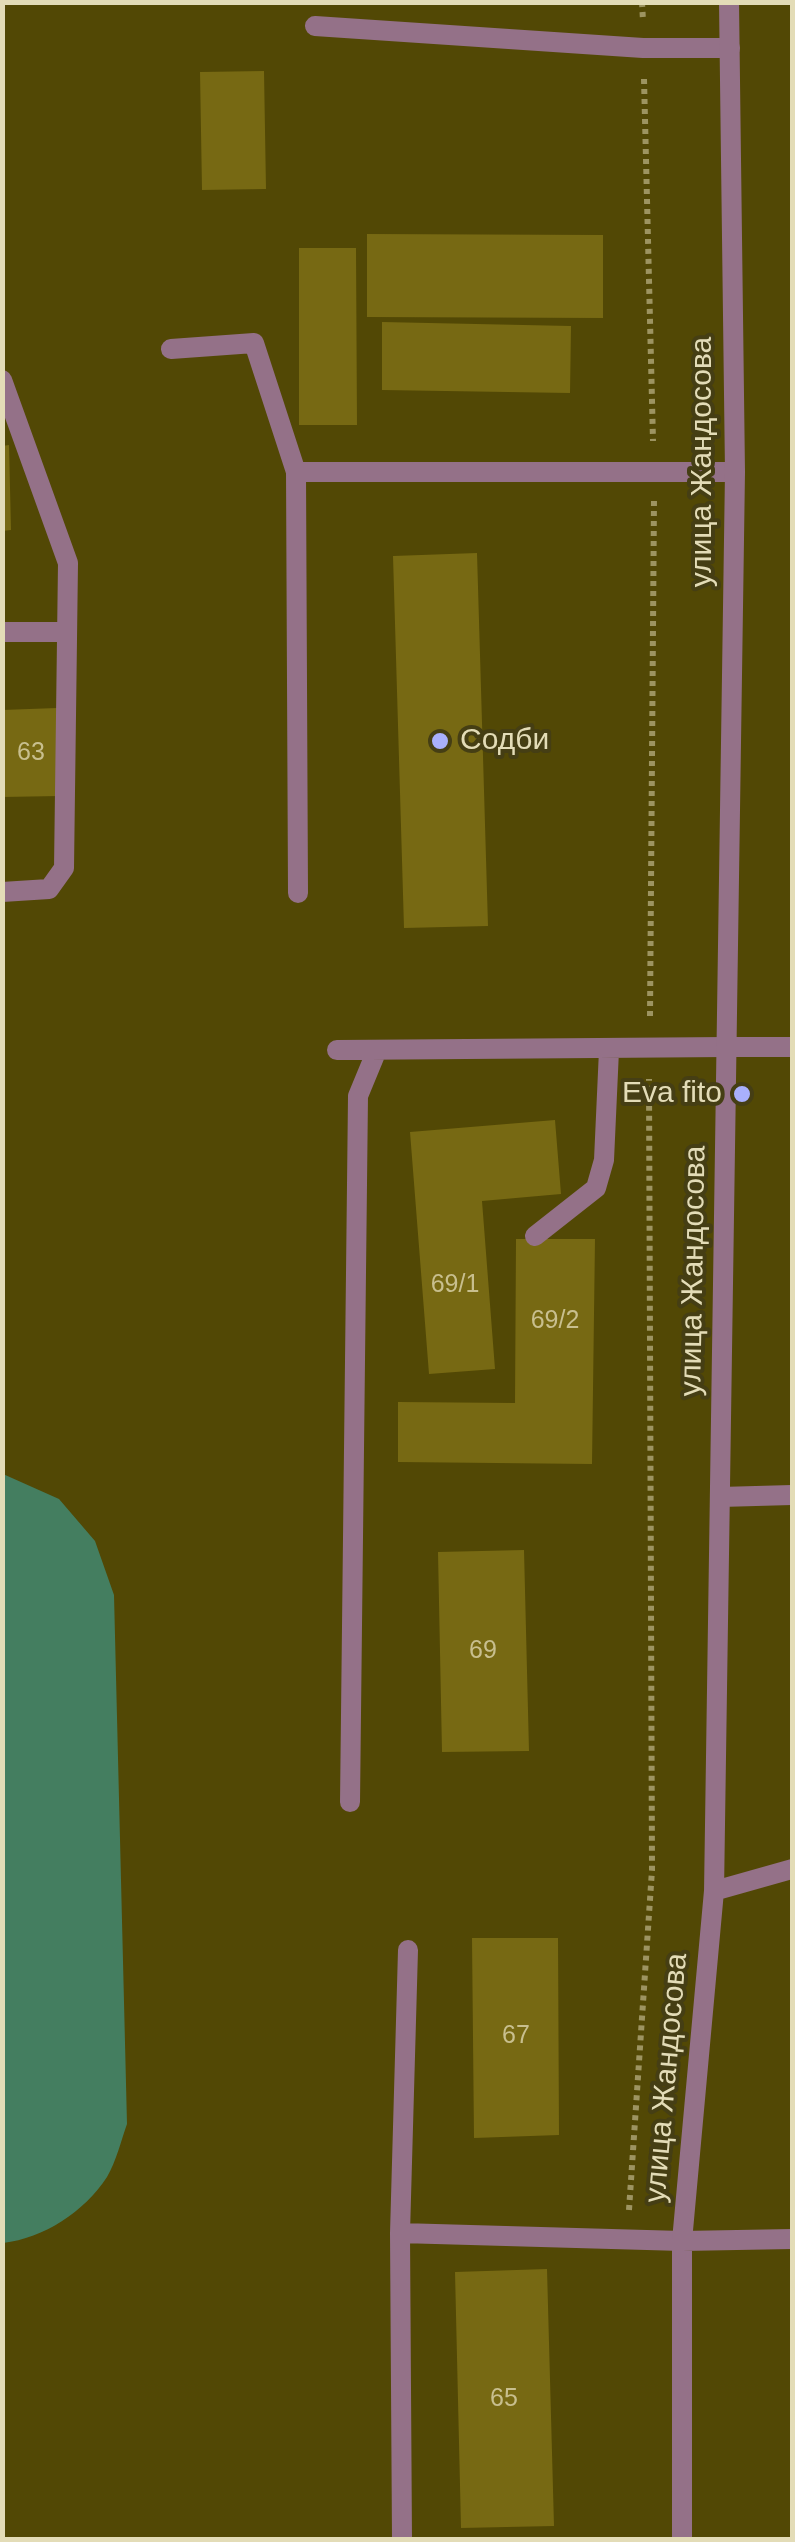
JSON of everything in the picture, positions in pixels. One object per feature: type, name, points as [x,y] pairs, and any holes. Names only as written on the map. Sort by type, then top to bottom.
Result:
[{"type":"street","name":"улица Жандосова","points":[[682,2540],[682,2241],[714,1891],[735,472],[729,2]]},
{"type":"street","points":[[315,26],[643,48],[730,48]]},
{"type":"street","points":[[171,349],[254,343],[296,472],[298,893]]},
{"type":"street","points":[[2,380],[68,562],[64,868],[49,889],[2,892]]},
{"type":"street","points":[[296,472],[735,472]]},
{"type":"street","points":[[2,632],[66,632]]},
{"type":"street","points":[[338,1050],[792,1048]]},
{"type":"street","points":[[350,1802],[358,1096],[376,1050]]},
{"type":"street","points":[[536,1236],[596,1188],[604,1160],[609,1050]]},
{"type":"street","points":[[720,1496],[792,1495]]},
{"type":"street","points":[[714,1891],[792,1869]]},
{"type":"street","points":[[402,2540],[400,2233],[408,1950]]},
{"type":"street","points":[[400,2233],[682,2241],[792,2239]]},
{"type":"path","points":[[627,2240],[652,1870],[649,1048],[654,472],[642,2]]},
{"type":"green space","points":[[3,1474],[59,1499],[95,1541],[114,1595],[127,2124],[110,2171],[87,2201],[48,2229],[3,2243]]},
{"type":"building","points":[[264,71],[266,189],[202,190],[200,72]]},
{"type":"building","points":[[367,234],[603,235],[603,318],[367,317]]},
{"type":"building","points":[[299,248],[356,248],[357,425],[299,425]]},
{"type":"building","points":[[382,322],[571,326],[570,393],[382,390]]},
{"type":"building","points":[[9,445],[11,530],[2,531],[2,446]]},
{"type":"building","name":"Содби","points":[[477,553],[488,926],[404,928],[393,556]]},
{"type":"building","points":[[57,708],[60,796],[2,797],[2,710]]},
{"type":"building","points":[[555,1120],[561,1194],[482,1201],[495,1369],[429,1374],[410,1132]]},
{"type":"building","points":[[516,1239],[595,1239],[592,1464],[398,1462],[398,1402],[515,1403]]},
{"type":"building","points":[[524,1550],[529,1751],[442,1752],[438,1552]]},
{"type":"building","points":[[472,1938],[558,1938],[559,2135],[474,2138]]},
{"type":"building","points":[[547,2269],[554,2526],[461,2528],[455,2272]]},
{"type":"place","name":"Содби","points":[[440,741]]},
{"type":"place","name":"Eva fito","points":[[742,1094]]}]
